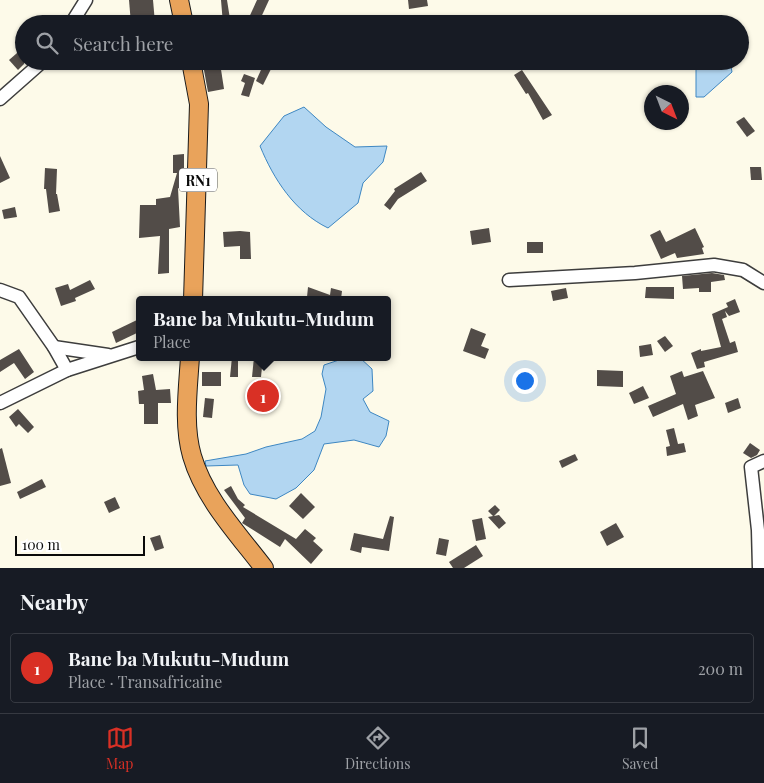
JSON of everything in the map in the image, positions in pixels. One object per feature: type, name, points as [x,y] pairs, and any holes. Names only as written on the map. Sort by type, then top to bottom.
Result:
[{"type":"highway","points":[[179,0],[182,15]]},
{"type":"highway","name":"RN1","points":[[193,70],[199,104],[193,296]]},
{"type":"highway","points":[[190,361],[187,428],[192,456],[210,496],[264,568]]},
{"type":"street","points":[[77,15],[86,0]]},
{"type":"street","points":[[0,98],[12,90],[33,70]]},
{"type":"street","points":[[509,280],[635,273],[714,265],[743,270],[764,283]]},
{"type":"street","points":[[0,290],[19,298],[54,347],[67,370]]},
{"type":"street","points":[[54,347],[110,355]]},
{"type":"street","points":[[0,403],[67,370],[136,347]]},
{"type":"street","points":[[759,568],[758,530],[751,468],[764,461]]},
{"type":"water","points":[[696,70],[732,70],[732,72],[704,97],[696,97]]},
{"type":"water","points":[[304,107],[326,127],[355,147],[387,146],[383,162],[363,183],[358,203],[328,228],[305,213],[287,194],[272,171],[260,146],[284,116]]},
{"type":"water","points":[[336,361],[363,361],[372,369],[373,391],[363,399],[370,412],[389,421],[386,436],[379,447],[354,440],[324,444],[314,470],[296,488],[276,499],[250,494],[244,485],[238,465],[206,466],[205,461],[246,454],[266,447],[302,439],[315,431],[321,417],[326,389],[322,374],[324,365]]},
{"type":"building","points":[[129,0],[153,0],[154,15],[130,15]]},
{"type":"building","points":[[221,0],[227,0],[229,15],[222,15]]},
{"type":"building","points":[[257,0],[269,0],[262,15],[250,15]]},
{"type":"building","points":[[408,0],[427,0],[428,6],[409,9]]},
{"type":"building","points":[[15,55],[15,67],[9,60]]},
{"type":"building","points":[[204,70],[221,70],[224,89],[208,92]]},
{"type":"building","points":[[261,70],[270,70],[263,85],[256,81]]},
{"type":"building","points":[[522,70],[552,115],[543,120],[528,93],[526,94],[514,75]]},
{"type":"building","points":[[244,74],[255,78],[249,97],[241,95],[245,83],[241,81]]},
{"type":"building","points":[[744,117],[755,131],[747,137],[736,122]]},
{"type":"building","points":[[184,154],[184,178],[186,181],[184,190],[178,188],[180,227],[169,229],[169,273],[158,274],[160,236],[139,238],[140,205],[156,205],[156,199],[170,197],[177,173],[173,173],[173,155]]},
{"type":"building","points":[[0,156],[10,178],[0,183]]},
{"type":"building","points":[[750,167],[761,167],[762,180],[751,180]]},
{"type":"building","points":[[45,168],[57,169],[56,194],[60,211],[49,213],[46,189],[44,189]]},
{"type":"building","points":[[421,172],[427,181],[398,199],[390,210],[384,205],[395,191],[394,189]]},
{"type":"building","points":[[15,207],[17,217],[4,219],[2,210]]},
{"type":"building","points":[[489,228],[491,242],[472,245],[470,231]]},
{"type":"building","points":[[695,228],[704,247],[702,248],[704,254],[677,258],[675,253],[661,259],[650,235],[660,230],[666,242]]},
{"type":"building","points":[[223,232],[250,232],[251,259],[240,259],[240,246],[224,247]]},
{"type":"building","points":[[527,242],[543,242],[543,253],[527,253]]},
{"type":"building","points":[[712,273],[724,275],[725,280],[711,282],[711,292],[699,292],[699,288],[683,289],[682,276]]},
{"type":"building","points":[[90,280],[95,289],[75,298],[76,301],[61,306],[55,288],[68,284],[70,290]]},
{"type":"building","points":[[308,287],[330,295],[331,288],[342,291],[341,296],[307,296]]},
{"type":"building","points":[[646,287],[674,287],[674,299],[645,298]]},
{"type":"building","points":[[566,288],[568,298],[553,301],[551,291]]},
{"type":"building","points":[[735,299],[740,312],[729,316],[725,311],[727,317],[722,319],[730,343],[735,341],[738,352],[704,362],[705,367],[697,369],[691,353],[701,349],[701,351],[721,347],[712,314],[728,307],[726,303]]},
{"type":"building","points":[[136,320],[136,333],[116,343],[112,332]]},
{"type":"building","points":[[471,328],[486,334],[481,346],[489,349],[485,359],[463,351]]},
{"type":"building","points":[[665,336],[673,346],[665,352],[657,341]]},
{"type":"building","points":[[651,344],[653,355],[640,357],[639,346]]},
{"type":"building","points":[[19,349],[34,372],[25,379],[14,363],[0,372],[0,360]]},
{"type":"building","points":[[232,361],[238,361],[238,377],[230,377]]},
{"type":"building","points":[[254,361],[263,361],[261,377],[252,377]]},
{"type":"building","points":[[597,370],[623,371],[623,387],[597,386]]},
{"type":"building","points":[[682,371],[684,377],[703,371],[715,398],[695,405],[698,416],[688,420],[683,404],[653,417],[648,406],[676,394],[670,376]]},
{"type":"building","points":[[202,372],[221,372],[221,386],[202,386]]},
{"type":"building","points":[[153,374],[156,390],[170,389],[171,403],[158,403],[158,424],[144,424],[144,404],[139,404],[138,391],[144,390],[142,376]]},
{"type":"building","points":[[643,386],[649,398],[634,404],[629,393]]},
{"type":"building","points":[[257,389],[271,390],[270,403],[255,402]]},
{"type":"building","points":[[205,398],[214,399],[212,418],[203,417]]},
{"type":"building","points":[[738,398],[741,408],[728,413],[725,403]]},
{"type":"building","points":[[18,409],[34,427],[28,433],[19,424],[16,427],[9,417]]},
{"type":"building","points":[[674,428],[678,444],[684,443],[686,452],[667,456],[666,447],[670,446],[666,430]]},
{"type":"building","points":[[750,443],[760,450],[757,455],[751,458],[743,453]]},
{"type":"building","points":[[2,448],[11,483],[0,486],[0,449]]},
{"type":"building","points":[[575,454],[578,460],[562,468],[559,461]]},
{"type":"building","points":[[42,479],[46,487],[20,499],[17,492]]},
{"type":"building","points":[[231,486],[238,499],[245,505],[243,507],[296,539],[305,529],[316,538],[313,541],[323,550],[311,564],[285,539],[280,547],[242,523],[245,518],[224,490]]},
{"type":"building","points":[[301,493],[315,507],[303,519],[289,506]]},
{"type":"building","points":[[115,497],[120,508],[109,513],[104,502]]},
{"type":"building","points":[[495,505],[500,510],[494,516],[499,515],[506,523],[499,529],[488,517],[493,516],[488,511]]},
{"type":"building","points":[[390,516],[394,517],[389,551],[362,547],[361,553],[350,550],[354,533],[383,539]]},
{"type":"building","points":[[482,518],[486,539],[476,541],[472,520]]},
{"type":"building","points":[[616,523],[624,537],[607,546],[600,532]]},
{"type":"building","points":[[160,535],[164,548],[155,551],[150,538]]},
{"type":"building","points":[[439,538],[449,540],[446,556],[436,554]]},
{"type":"building","points":[[476,545],[483,556],[464,568],[453,568],[449,562]]},
{"type":"place","name":"Bane ba Mukutu-Mudum","points":[[263,396]]}]
